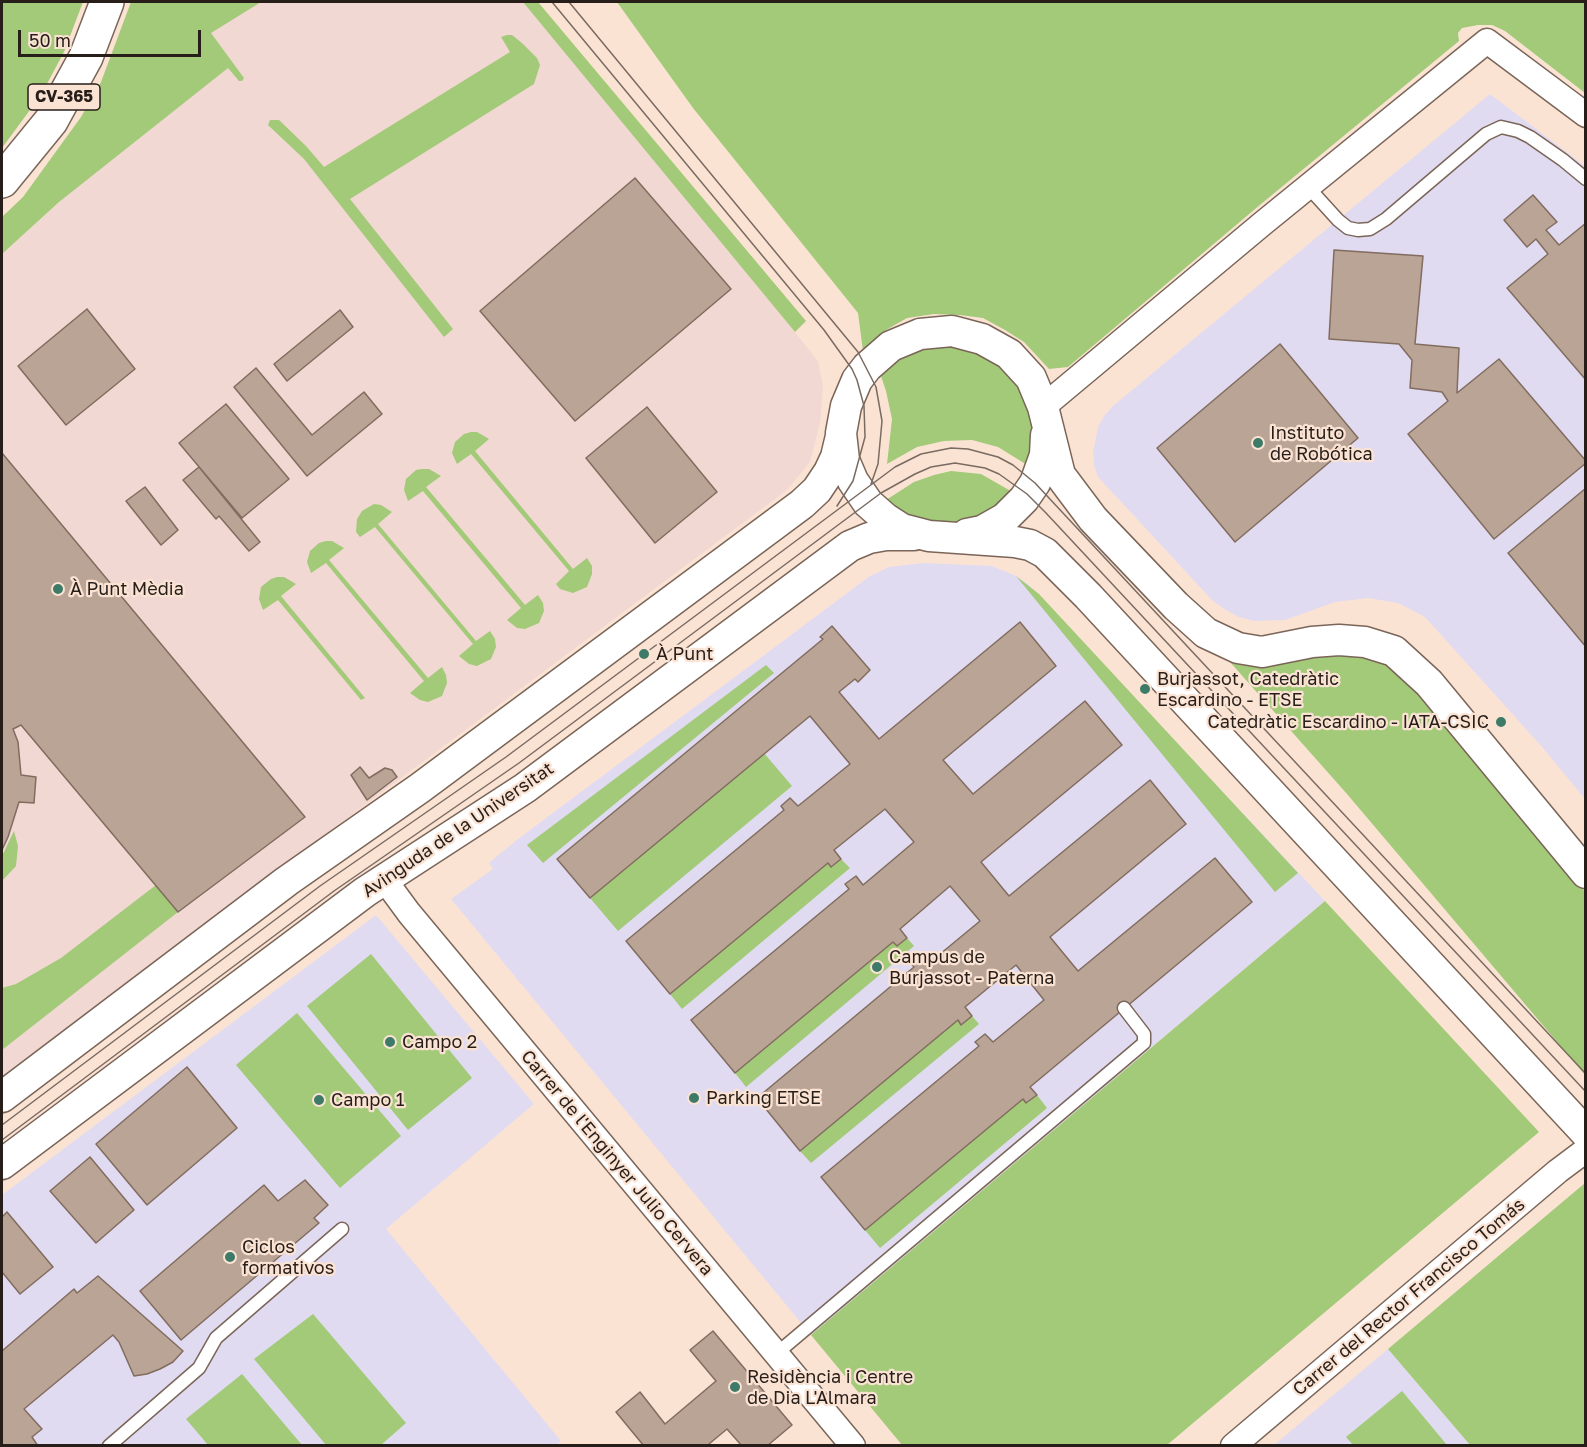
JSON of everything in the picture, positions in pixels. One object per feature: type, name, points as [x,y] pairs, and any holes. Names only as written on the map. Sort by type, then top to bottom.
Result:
[{"type":"main road","name":"CV-365","points":[[2,181],[51,121],[86,57],[107,2]]},
{"type":"street","points":[[942,537],[982,531],[1005,518],[1024,499],[1035,483],[1045,455],[1045,417],[1308,187],[1487,41],[1586,115]]},
{"type":"street","points":[[2,1097],[287,881],[420,788],[802,504],[817,490],[830,471],[842,433],[846,406],[857,380],[867,367],[891,346],[920,334],[952,331],[982,339],[1010,354],[1030,378],[1045,417],[1060,475],[1072,493],[1093,519],[1176,606],[1206,633],[1238,648],[1262,652],[1312,642],[1339,640],[1365,642],[1394,651],[1430,683],[1577,858]]},
{"type":"street","points":[[842,433],[844,460],[853,481],[868,503],[902,529],[942,537],[1015,542],[1030,545],[1045,553],[1088,596],[1586,1133]]},
{"type":"street","name":"Avinguda de la Universitat","points":[[2,1164],[384,879],[525,788],[850,546],[868,538],[886,535],[942,537]]},
{"type":"street","name":"Carrer de l'Enginyer Julio Cervera","points":[[384,879],[409,913],[853,1446]]},
{"type":"street","name":"Carrer del Rector Francisco Tomás","points":[[1233,1446],[1586,1150]]},
{"type":"lane","points":[[1308,187],[1348,228],[1370,229],[1386,219],[1486,134],[1501,127],[1530,137],[1586,179]]},
{"type":"lane","points":[[776,1354],[1144,1043],[1144,1034],[1124,1008]]},
{"type":"lane","points":[[109,1446],[199,1368],[216,1338],[342,1229]]},
{"type":"shaded area","points":[[185,2],[524,2],[658,161],[818,361],[823,387],[820,423],[810,462],[787,490],[2,1076],[2,254],[59,202]]},
{"type":"shaded area","points":[[1490,94],[1585,166],[1585,799],[1543,748],[1425,617],[1398,603],[1368,598],[1335,602],[1285,620],[1254,621],[1239,617],[1212,600],[1098,477],[1094,465],[1093,452],[1098,427],[1114,405]]},
{"type":"shaded area","name":"Campus de Burjassot - Paterna","points":[[923,563],[992,566],[1028,584],[1325,901],[811,1335],[451,899],[493,869],[489,863],[518,839],[870,576],[889,567]]},
{"type":"shaded area","points":[[376,915],[534,1104],[386,1229],[561,1441],[555,1446],[2,1446],[2,1195]]},
{"type":"shaded area","points":[[1388,1349],[1470,1445],[1273,1446]]},
{"type":"green space","points":[[2,2],[83,2],[64,52],[41,95],[2,148]]},
{"type":"green space","points":[[131,2],[261,2],[211,33],[244,78],[239,81],[228,68],[59,202],[2,254],[2,217],[23,197],[81,117],[101,82]]},
{"type":"green space","points":[[523,2],[538,2],[806,321],[795,332]]},
{"type":"green space","points":[[617,2],[1585,2],[1585,93],[1505,31],[1492,25],[1462,28],[1458,33],[1459,41],[1068,367],[1049,369],[1024,342],[1005,330],[983,318],[960,315],[934,314],[907,318],[886,330],[863,351],[858,313],[693,108]]},
{"type":"green space","points":[[512,35],[537,58],[540,65],[534,84],[350,199],[453,329],[444,337],[304,159],[268,125],[270,120],[279,120],[324,167],[510,52],[501,37]]},
{"type":"green space","points":[[960,345],[1011,371],[1035,415],[1032,468],[998,447],[972,440],[944,441],[917,447],[887,464],[892,419],[880,373],[898,358],[917,349]]},
{"type":"green space","points":[[477,432],[489,439],[475,451],[573,569],[587,558],[592,566],[592,574],[587,587],[573,593],[560,589],[556,584],[569,571],[471,454],[457,464],[452,453],[455,442],[464,434]]},
{"type":"green space","points":[[429,469],[441,476],[426,487],[525,605],[538,595],[543,603],[544,611],[539,623],[525,629],[517,628],[507,620],[521,608],[423,491],[408,501],[404,490],[406,479],[416,470]]},
{"type":"green space","points":[[951,471],[981,474],[1016,494],[969,523],[948,525],[914,519],[897,510],[886,500],[914,482]]},
{"type":"green space","points":[[374,504],[381,505],[392,512],[378,524],[476,641],[490,631],[495,639],[496,647],[491,659],[477,666],[469,664],[459,656],[473,644],[375,527],[360,537],[356,532],[357,519],[362,511]]},
{"type":"green space","points":[[332,541],[344,548],[329,560],[428,678],[442,667],[447,683],[442,696],[428,702],[410,693],[424,681],[326,563],[311,573],[307,562],[310,551],[319,543]]},
{"type":"green space","points":[[1016,576],[1039,594],[1298,873],[1275,892]]},
{"type":"green space","points":[[277,577],[284,577],[296,584],[281,596],[365,698],[361,700],[278,600],[263,610],[259,599],[261,587]]},
{"type":"green space","points":[[1222,653],[1378,655],[1408,675],[1455,736],[1585,892],[1585,1075],[1347,794]]},
{"type":"green space","points":[[766,665],[774,673],[543,863],[527,845]]},
{"type":"green space","points":[[764,753],[792,786],[618,931],[590,898]]},
{"type":"green space","points":[[14,831],[18,846],[16,866],[2,881],[2,856]]},
{"type":"green space","points":[[841,859],[850,868],[682,1009],[670,994],[828,863],[832,867]]},
{"type":"green space","points":[[156,885],[178,912],[2,1050],[2,988],[16,984],[61,958]]},
{"type":"green space","points":[[1325,901],[1539,1132],[1167,1445],[902,1445],[811,1335]]},
{"type":"green space","points":[[907,938],[914,946],[746,1087],[735,1073],[893,942],[897,946]]},
{"type":"green space","name":"Campo 2","points":[[371,954],[472,1078],[408,1130],[307,1006]]},
{"type":"green space","name":"Campo 1","points":[[297,1013],[401,1136],[340,1188],[236,1065]]},
{"type":"green space","points":[[972,1016],[979,1024],[811,1163],[800,1151],[958,1020],[961,1025]]},
{"type":"green space","points":[[1037,1095],[1047,1108],[880,1248],[865,1230],[1023,1099],[1027,1103]]},
{"type":"green space","points":[[1585,1183],[1585,1445],[1470,1445],[1388,1349]]},
{"type":"green space","points":[[313,1314],[406,1423],[381,1445],[326,1445],[254,1359]]},
{"type":"green space","points":[[242,1374],[302,1445],[208,1445],[186,1419]]},
{"type":"green space","points":[[1402,1391],[1447,1445],[1353,1445],[1346,1437]]},
{"type":"building","points":[[635,178],[731,289],[575,421],[480,311]]},
{"type":"building","points":[[1533,195],[1557,222],[1546,230],[1559,245],[1586,223],[1586,380],[1507,288],[1548,254],[1536,239],[1527,247],[1504,220]]},
{"type":"building","points":[[1334,250],[1423,256],[1415,344],[1459,348],[1457,393],[1499,359],[1586,461],[1494,539],[1408,434],[1448,401],[1442,392],[1410,388],[1412,360],[1399,344],[1329,339]]},
{"type":"building","points":[[87,309],[135,369],[66,425],[18,366]]},
{"type":"building","points":[[340,310],[353,327],[287,381],[274,364]]},
{"type":"building","name":"Instituto de Robótica","points":[[1280,344],[1358,438],[1235,542],[1157,448]]},
{"type":"building","points":[[256,368],[312,435],[364,392],[382,414],[307,476],[234,387]]},
{"type":"building","points":[[226,404],[289,479],[242,518],[179,443]]},
{"type":"building","points":[[647,407],[717,492],[655,543],[586,458]]},
{"type":"building","name":"À Punt Mèdia","points":[[2,453],[305,817],[178,912],[21,725],[13,729],[18,742],[21,775],[36,777],[34,803],[19,802],[2,850]]},
{"type":"building","points":[[199,467],[260,542],[249,551],[219,516],[216,519],[183,480]]},
{"type":"building","points":[[145,487],[178,530],[161,545],[126,501]]},
{"type":"building","points":[[1586,488],[1586,647],[1508,553]]},
{"type":"building","points":[[1020,622],[1056,666],[943,760],[973,794],[1085,701],[1122,745],[981,862],[1009,896],[1150,780],[1186,824],[1050,937],[1078,971],[1215,858],[1252,902],[1030,1087],[1037,1095],[1026,1103],[1023,1099],[865,1230],[821,1177],[979,1046],[975,1042],[985,1034],[993,1042],[1044,1000],[1016,965],[965,1007],[972,1016],[961,1025],[958,1020],[800,1151],[757,1098],[914,967],[911,963],[921,955],[928,964],[980,921],[950,886],[900,929],[907,938],[897,946],[893,942],[735,1073],[691,1020],[849,889],[845,884],[856,876],[863,885],[914,842],[885,809],[834,850],[841,859],[831,867],[828,863],[670,994],[626,941],[784,810],[781,806],[790,798],[798,806],[850,764],[810,716],[590,898],[557,859],[823,639],[820,637],[832,626],[870,670],[858,682],[855,679],[839,692],[879,739]]},
{"type":"building","points":[[360,767],[369,778],[385,768],[392,770],[397,777],[367,800],[351,775]]},
{"type":"building","points":[[187,1067],[237,1128],[147,1205],[96,1144]]},
{"type":"building","points":[[90,1157],[134,1210],[96,1243],[50,1191]]},
{"type":"building","name":"Ciclos formativos","points":[[305,1180],[328,1205],[314,1218],[319,1223],[181,1340],[140,1291],[264,1185],[278,1201]]},
{"type":"building","points":[[7,1212],[53,1267],[20,1294],[2,1272],[2,1217]]},
{"type":"building","points":[[98,1276],[183,1351],[173,1362],[160,1369],[134,1376],[119,1342],[113,1335],[24,1409],[42,1429],[32,1437],[38,1446],[2,1446],[2,1351],[74,1289],[77,1293]]},
{"type":"building","name":"Residència i Centre de Dia L'Almara","points":[[713,1331],[792,1425],[767,1446],[742,1446],[727,1429],[709,1444],[711,1446],[644,1446],[616,1412],[640,1392],[665,1424],[716,1381],[690,1350]]},
{"type":"tram line","points":[[552,2],[824,330],[852,369],[864,406],[865,437],[853,481],[837,506]]},
{"type":"tram line","points":[[569,2],[858,352],[876,387],[882,421],[878,464],[871,484]]},
{"type":"tram line","points":[[2,1125],[320,886],[506,757],[895,467],[921,454],[951,448],[968,449],[998,457],[1013,465],[1035,483],[1586,1074]]},
{"type":"tram line","points":[[2,1140],[334,891],[519,763],[881,493],[931,467],[955,463],[985,468],[999,474],[1027,494],[1586,1092]]},
{"type":"place","name":"Instituto de Robótica","points":[[1258,443]]},
{"type":"place","name":"À Punt Mèdia","points":[[58,589]]},
{"type":"place","name":"À Punt","points":[[644,654]]},
{"type":"place","name":"Burjassot, Catedràtic Escardino - ETSE","points":[[1145,689]]},
{"type":"place","name":"Catedràtic Escardino - IATA-CSIC","points":[[1501,722]]},
{"type":"place","name":"Campus de Burjassot - Paterna","points":[[877,967]]},
{"type":"place","name":"Campo 2","points":[[390,1042]]},
{"type":"place","name":"Parking ETSE","points":[[694,1098]]},
{"type":"place","name":"Campo 1","points":[[319,1100]]},
{"type":"place","name":"Ciclos formativos","points":[[230,1257]]},
{"type":"place","name":"Residència i Centre de Dia L'Almara","points":[[735,1387]]}]
